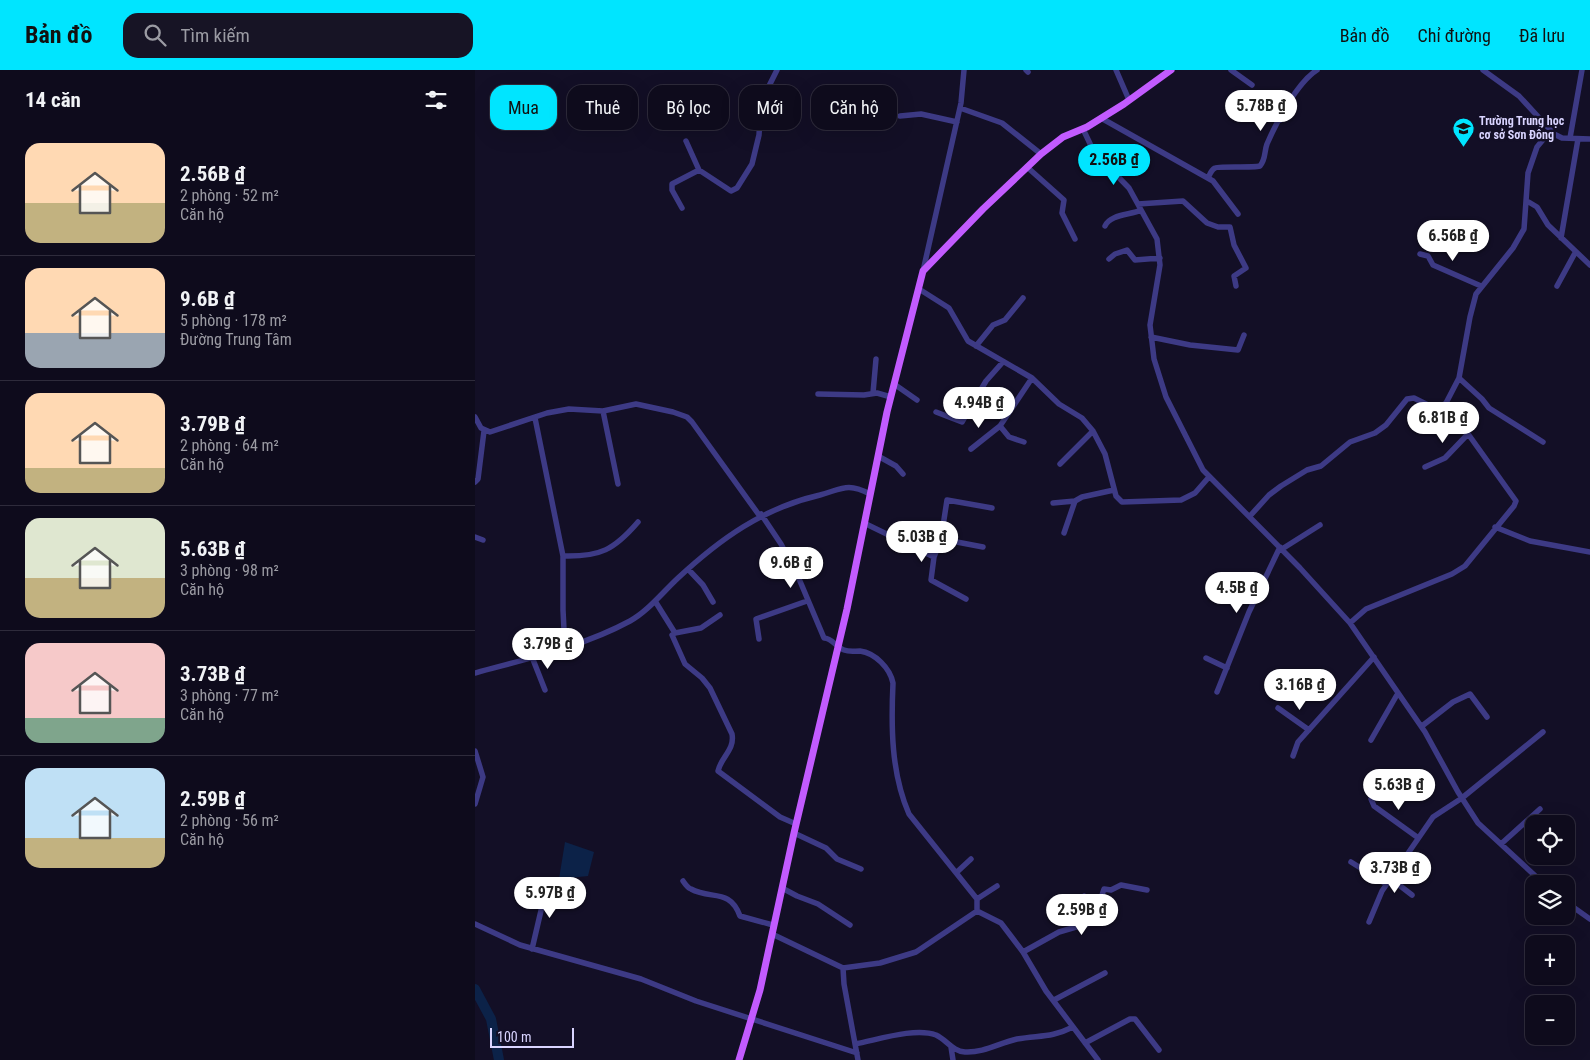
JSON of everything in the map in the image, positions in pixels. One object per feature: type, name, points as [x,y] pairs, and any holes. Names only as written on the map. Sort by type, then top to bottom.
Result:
[{"type":"main road","points":[[739,1060],[752,1019],[772,934],[838,647],[891,397],[923,271],[1041,154],[1063,137],[1083,129],[1129,100],[1171,70]]},
{"type":"street","points":[[686,141],[699,170],[731,191],[737,188],[752,164],[759,135],[761,102],[777,70]]},
{"type":"street","points":[[923,271],[960,108],[964,70]]},
{"type":"street","points":[[1116,70],[1129,100]]},
{"type":"street","points":[[1231,70],[1252,85]]},
{"type":"street","points":[[1208,178],[1217,166],[1231,168],[1261,166],[1265,158],[1268,142],[1301,83],[1317,70]]},
{"type":"street","points":[[1483,70],[1519,96],[1558,137],[1590,139]]},
{"type":"street","points":[[1570,138],[1581,70]]},
{"type":"street","points":[[1241,96],[1255,100],[1280,120]]},
{"type":"street","points":[[960,108],[1002,123],[1041,154]]},
{"type":"street","points":[[900,116],[921,114],[957,122]]},
{"type":"street","points":[[1101,118],[1208,178],[1218,186],[1238,214]]},
{"type":"street","points":[[1083,129],[1094,152],[1123,181],[1140,207],[1157,239],[1160,258],[1151,314],[1151,337],[1159,382],[1190,446],[1209,477],[1281,548],[1350,623],[1422,726],[1478,823],[1536,875]]},
{"type":"street","points":[[1250,516],[1269,495],[1281,486],[1307,470],[1321,466],[1351,442],[1375,433],[1386,425],[1407,399],[1419,400],[1436,409],[1446,404],[1459,378],[1470,317],[1481,286],[1519,238],[1526,219],[1527,180],[1533,156],[1551,130]]},
{"type":"street","points":[[1561,238],[1578,139]]},
{"type":"street","points":[[1027,167],[1064,200],[1063,217],[1075,239]]},
{"type":"street","points":[[682,208],[672,190],[672,184],[699,170]]},
{"type":"street","points":[[1105,226],[1112,219],[1132,215],[1140,207],[1183,201],[1207,223],[1218,227],[1230,227],[1233,245],[1246,268],[1234,276],[1236,286]]},
{"type":"street","points":[[1527,201],[1537,207],[1548,225],[1575,253],[1590,265]]},
{"type":"street","points":[[1109,259],[1124,250],[1127,250],[1135,260],[1160,258]]},
{"type":"street","points":[[1557,286],[1575,253]]},
{"type":"street","points":[[1420,254],[1428,256],[1433,265],[1481,286]]},
{"type":"street","points":[[919,289],[949,308],[966,338],[976,346],[1031,378],[1059,404],[1082,418],[1093,431],[1107,460],[1114,490],[1122,502],[1176,501],[1189,497],[1209,477]]},
{"type":"street","points":[[976,346],[993,325],[1005,320],[1023,298]]},
{"type":"street","points":[[1151,337],[1190,345],[1238,350],[1244,335]]},
{"type":"street","points":[[873,393],[876,359]]},
{"type":"street","points":[[936,412],[962,422],[986,380],[1002,362]]},
{"type":"street","points":[[971,449],[1000,426],[1031,378]]},
{"type":"street","points":[[1459,378],[1482,398],[1489,408],[1543,442]]},
{"type":"street","points":[[895,384],[917,400]]},
{"type":"street","points":[[818,394],[864,395],[873,393],[891,397]]},
{"type":"street","points":[[484,431],[499,430],[569,409],[603,410],[636,404],[687,417],[781,544],[797,574],[824,638],[833,641],[838,647],[847,651],[862,651],[885,665],[891,672],[893,682],[894,759],[902,798],[909,814],[977,899],[977,911]]},
{"type":"street","points":[[1350,623],[1365,609],[1451,574],[1465,566],[1483,546],[1495,527],[1515,506],[1516,501],[1446,404]]},
{"type":"street","points":[[603,410],[618,484]]},
{"type":"street","points":[[475,417],[484,431],[478,478],[475,482]]},
{"type":"street","points":[[535,418],[563,556],[564,630],[569,645]]},
{"type":"street","points":[[1000,426],[1009,437],[1023,442]]},
{"type":"street","points":[[1060,464],[1093,431]]},
{"type":"street","points":[[1425,467],[1445,458],[1468,434]]},
{"type":"street","points":[[878,456],[897,466],[903,474]]},
{"type":"street","points":[[475,673],[599,636],[629,622],[655,601],[688,569],[726,538],[760,515],[787,503],[842,487],[857,487],[870,494]]},
{"type":"street","points":[[1053,503],[1075,501],[1082,497],[1114,490]]},
{"type":"street","points":[[965,599],[931,580],[933,557],[941,539],[947,500],[992,508]]},
{"type":"street","points":[[1064,532],[1075,501]]},
{"type":"street","points":[[563,556],[593,555],[606,551],[624,538],[638,522]]},
{"type":"street","points":[[864,523],[933,557]]},
{"type":"street","points":[[1217,692],[1249,612],[1281,548],[1320,525]]},
{"type":"street","points":[[1495,527],[1531,541],[1590,552]]},
{"type":"street","points":[[475,537],[483,540]]},
{"type":"street","points":[[941,539],[983,547]]},
{"type":"street","points":[[688,569],[703,585],[713,602]]},
{"type":"street","points":[[655,601],[675,633]]},
{"type":"street","points":[[759,639],[756,619],[807,601]]},
{"type":"street","points":[[675,633],[701,628],[720,615]]},
{"type":"street","points":[[675,633],[672,635],[685,664],[702,678],[709,688],[732,734],[731,748],[718,771],[780,817],[796,824]]},
{"type":"street","points":[[532,657],[545,690]]},
{"type":"street","points":[[1293,756],[1298,742],[1374,657]]},
{"type":"street","points":[[1206,658],[1227,668]]},
{"type":"street","points":[[1371,740],[1398,693]]},
{"type":"street","points":[[1422,726],[1453,702],[1470,694],[1487,717]]},
{"type":"street","points":[[1278,708],[1309,730]]},
{"type":"street","points":[[1369,922],[1386,884],[1417,837],[1433,817],[1462,798],[1543,732]]},
{"type":"street","points":[[475,751],[483,777],[475,804]]},
{"type":"street","points":[[1377,786],[1371,800],[1374,806],[1417,837]]},
{"type":"street","points":[[1501,844],[1540,809]]},
{"type":"street","points":[[794,833],[826,848],[837,859],[861,869]]},
{"type":"street","points":[[957,872],[971,859]]},
{"type":"street","points":[[1351,862],[1386,884]]},
{"type":"street","points":[[1390,878],[1412,895]]},
{"type":"street","points":[[683,881],[691,890],[718,895],[727,899],[735,905],[740,916],[773,924]]},
{"type":"street","points":[[532,949],[547,885]]},
{"type":"street","points":[[977,899],[997,886]]},
{"type":"street","points":[[1023,952],[1059,932],[1101,918],[1101,898],[1104,889],[1111,890],[1121,886],[1147,890]]},
{"type":"street","points":[[782,888],[819,904],[850,925]]},
{"type":"street","points":[[1084,896],[1094,920]]},
{"type":"street","points":[[1575,908],[1590,919]]},
{"type":"street","points":[[977,911],[1001,923],[1023,952],[1046,991],[1055,1000],[1098,1060]]},
{"type":"street","points":[[772,934],[843,968],[880,963],[915,952],[977,911]]},
{"type":"street","points":[[475,924],[532,949],[641,979],[695,1001],[857,1053]]},
{"type":"street","points":[[843,968],[843,984],[858,1060]]},
{"type":"street","points":[[1055,1000],[1105,973]]},
{"type":"street","points":[[1085,1043],[1130,1019],[1135,1019],[1159,1050]]},
{"type":"street","points":[[855,1044],[897,1035],[936,1035],[951,1047],[965,1052],[981,1052],[1017,1039],[1057,1035],[1073,1027]]},
{"type":"street","points":[[951,1047],[953,1060]]},
{"type":"water","points":[[565,842],[594,852],[588,876],[559,879]]},
{"type":"waterway","points":[[475,989],[491,1019],[499,1060]]},
{"type":"place","name":"Trường Trung học cơ sở Sơn Đông","points":[[1463,147]]}]
